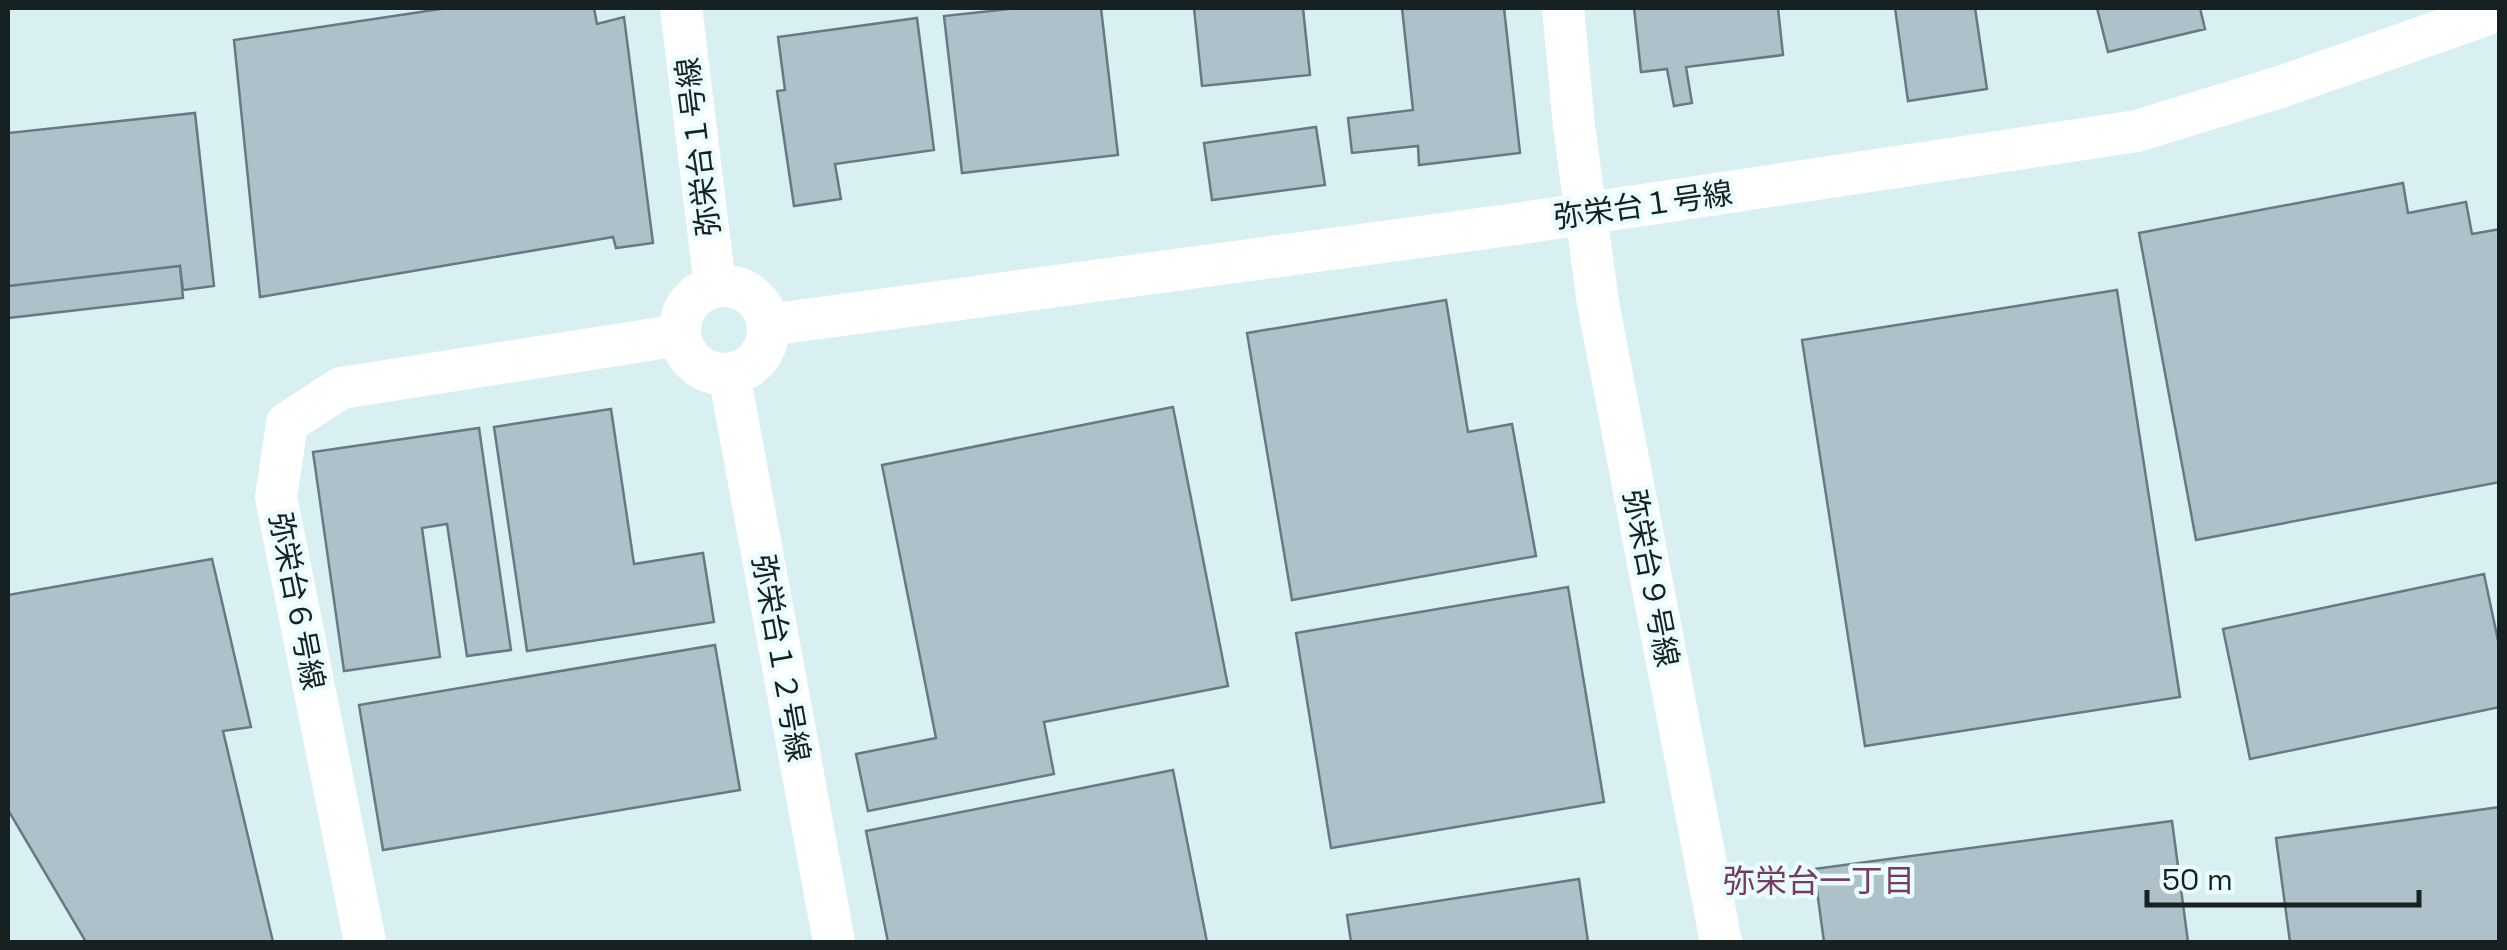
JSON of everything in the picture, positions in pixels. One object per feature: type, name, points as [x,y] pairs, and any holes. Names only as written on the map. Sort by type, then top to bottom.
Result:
[{"type":"street","name":"弥栄台１号線","points":[[681,8],[715,286]]},
{"type":"street","name":"弥栄台９号線","points":[[1563,8],[1598,303],[1721,942]]},
{"type":"street","name":"弥栄台１号線","points":[[768,325],[1587,213],[2137,131],[2283,86],[2500,10]]},
{"type":"street","points":[[715,286],[736,286],[749,292],[760,302],[768,325],[766,344],[759,357],[748,367],[729,374],[706,371],[695,364],[686,354],[680,335],[688,303],[715,286]]},
{"type":"street","name":"弥栄台６号線","points":[[365,942],[276,497],[287,423],[341,388],[680,335]]},
{"type":"street","name":"弥栄台１２号線","points":[[729,374],[834,942]]},
{"type":"building","points":[[447,8],[594,8],[597,24],[624,17],[653,243],[616,248],[613,237],[260,297],[234,40]]},
{"type":"building","points":[[1019,8],[1101,8],[1118,155],[962,173],[944,16]]},
{"type":"building","points":[[1194,8],[1303,8],[1310,75],[1202,86]]},
{"type":"building","points":[[1402,8],[1504,8],[1520,153],[1419,165],[1418,146],[1352,153],[1348,118],[1413,110]]},
{"type":"building","points":[[1634,8],[1778,8],[1783,55],[1686,67],[1692,103],[1674,106],[1667,69],[1641,72]]},
{"type":"building","points":[[1895,8],[1975,8],[1987,89],[1908,101]]},
{"type":"building","points":[[2097,8],[2200,8],[2205,29],[2108,52]]},
{"type":"building","points":[[917,18],[934,150],[835,164],[841,199],[794,206],[777,91],[785,90],[778,37]]},
{"type":"building","points":[[195,113],[214,286],[183,290],[180,266],[8,286],[8,133]]},
{"type":"building","points":[[1316,127],[1325,185],[1212,200],[1204,143]]},
{"type":"building","points":[[2403,183],[2408,213],[2466,202],[2472,234],[2500,229],[2500,482],[2196,540],[2139,233]]},
{"type":"building","points":[[180,266],[183,298],[8,318],[8,286]]},
{"type":"building","points":[[2117,290],[2180,697],[1865,746],[1802,340]]},
{"type":"building","points":[[1446,300],[1468,432],[1512,424],[1536,556],[1292,600],[1247,333]]},
{"type":"building","points":[[1173,407],[1228,686],[1044,722],[1054,774],[868,811],[856,754],[936,738],[882,465]]},
{"type":"building","points":[[611,409],[634,564],[703,553],[714,622],[527,651],[494,427]]},
{"type":"building","points":[[479,428],[511,650],[467,656],[447,524],[422,528],[440,657],[344,671],[313,452]]},
{"type":"building","points":[[212,559],[251,727],[223,731],[273,942],[86,942],[8,810],[8,595]]},
{"type":"building","points":[[2484,574],[2500,650],[2500,707],[2250,759],[2223,629]]},
{"type":"building","points":[[1568,587],[1604,802],[1331,848],[1296,633]]},
{"type":"building","points":[[715,645],[740,790],[383,850],[359,705]]},
{"type":"building","points":[[1173,770],[1207,942],[888,942],[866,831]]},
{"type":"building","points":[[2500,807],[2500,942],[2290,942],[2276,838]]},
{"type":"building","points":[[2172,821],[2188,942],[1824,942],[1814,869]]},
{"type":"building","points":[[1579,879],[1588,942],[1351,942],[1347,915]]},
{"type":"district","name":"弥栄台一丁目","points":[[1819,881]]}]
